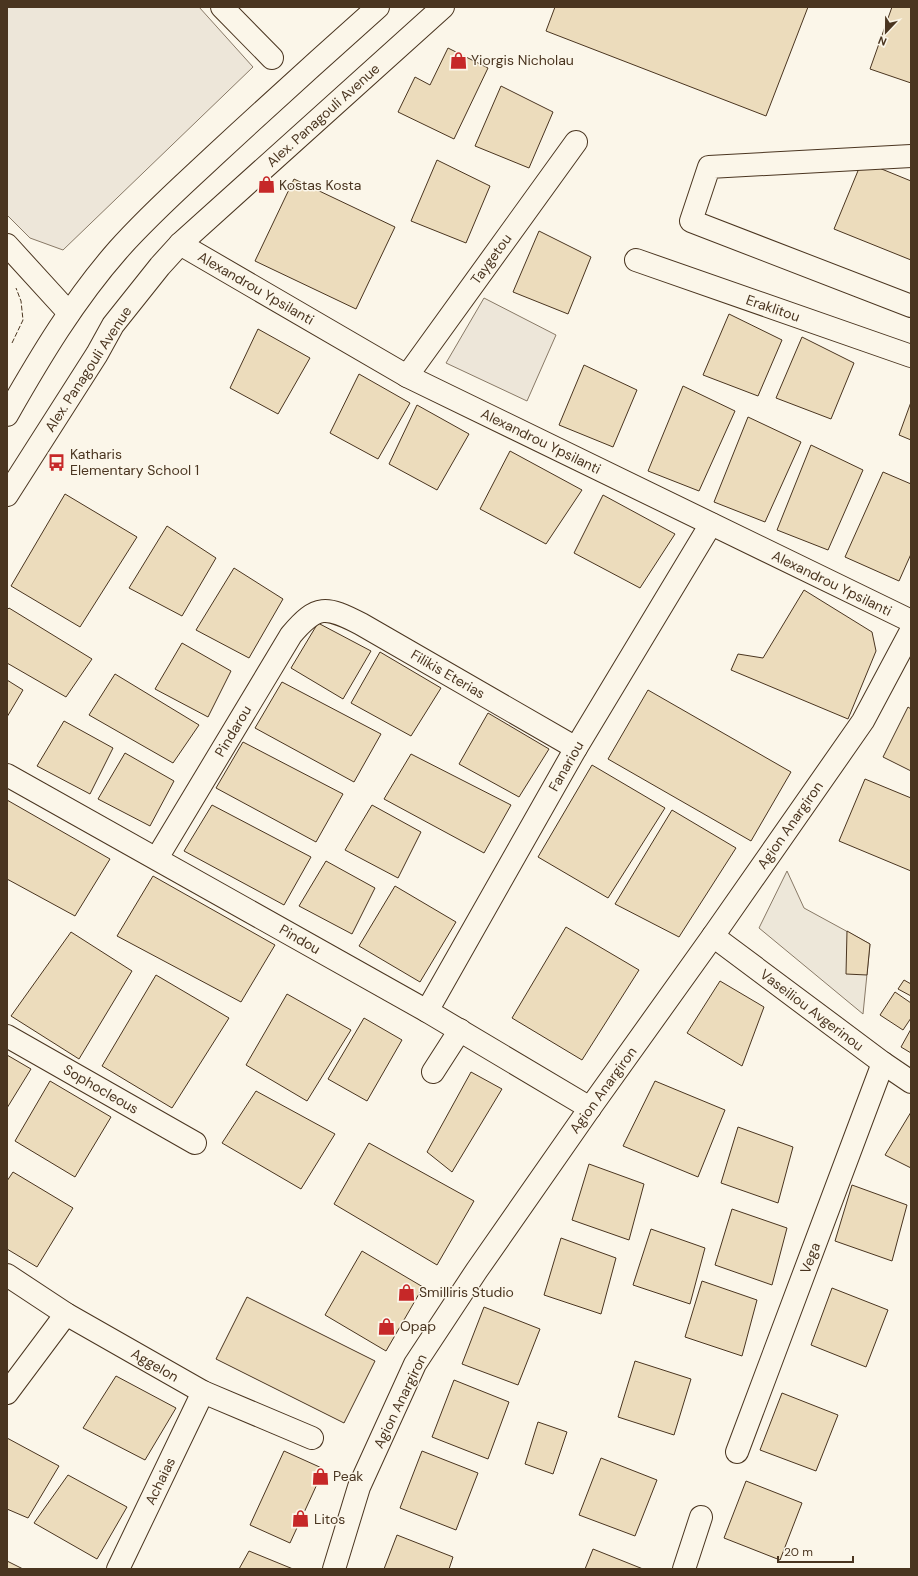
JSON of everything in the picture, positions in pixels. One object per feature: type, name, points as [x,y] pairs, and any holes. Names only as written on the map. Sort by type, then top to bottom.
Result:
[{"type":"street","points":[[222,7],[272,58]]},
{"type":"street","points":[[7,415],[33,369],[69,313],[118,250],[146,219],[289,86],[378,7]]},
{"type":"street","name":"Alex. Panagouli Avenue","points":[[7,494],[97,354],[113,326],[160,266],[180,244],[444,7]]},
{"type":"street","name":"Taygetou","points":[[407,376],[576,142]]},
{"type":"street","points":[[911,156],[709,167],[691,221],[911,306]]},
{"type":"street","name":"Alexandrou Ypsilanti","points":[[180,244],[407,376],[911,621]]},
{"type":"street","points":[[7,245],[69,313]]},
{"type":"street","name":"Eraklitou","points":[[636,260],[911,356]]},
{"type":"street","name":"Fanariou","points":[[427,1011],[576,748],[711,524]]},
{"type":"street","name":"Filikis Eterias","points":[[317,612],[337,612],[361,624],[576,748]]},
{"type":"street","name":"Pindarou","points":[[157,858],[291,635],[302,622],[317,612]]},
{"type":"street","name":"Agion Anargiron","points":[[334,1569],[359,1487],[415,1364],[477,1270],[863,721],[911,631]]},
{"type":"street","name":"Pindou","points":[[7,775],[427,1011],[590,1108]]},
{"type":"street","name":"Vaseiliou Avgerinou","points":[[713,936],[882,1063],[911,1082]]},
{"type":"street","points":[[433,1072],[460,1030]]},
{"type":"street","name":"Sophocleous","points":[[7,1036],[195,1143]]},
{"type":"street","name":"Vega","points":[[737,1452],[882,1063]]},
{"type":"street","name":"Aggelon","points":[[7,1275],[66,1314],[202,1392],[312,1438]]},
{"type":"street","points":[[7,1393],[66,1314]]},
{"type":"street","name":"Achaias","points":[[118,1569],[202,1392]]},
{"type":"street","points":[[684,1569],[701,1517]]},
{"type":"shaded area","points":[[7,7],[199,7],[253,67],[63,250],[30,238],[7,215]]},
{"type":"shaded area","points":[[484,298],[556,335],[527,401],[446,363]]},
{"type":"shaded area","points":[[787,871],[804,908],[870,944],[863,1014],[759,928]]},
{"type":"building","points":[[555,7],[808,7],[766,116],[546,31]]},
{"type":"building","points":[[892,7],[911,7],[911,83],[870,69]]},
{"type":"building","points":[[448,48],[488,68],[454,139],[398,112],[415,77],[430,85]]},
{"type":"building","points":[[501,86],[553,112],[529,168],[475,146]]},
{"type":"building","points":[[437,160],[490,186],[466,243],[411,221]]},
{"type":"building","points":[[862,161],[911,181],[911,260],[834,229]]},
{"type":"building","points":[[294,179],[395,227],[356,309],[255,261]]},
{"type":"building","points":[[539,231],[591,257],[568,314],[513,292]]},
{"type":"building","points":[[729,314],[782,340],[758,396],[703,375]]},
{"type":"building","points":[[258,329],[310,358],[278,414],[230,388]]},
{"type":"building","points":[[802,337],[854,363],[831,419],[776,398]]},
{"type":"building","points":[[584,365],[637,390],[613,447],[559,425]]},
{"type":"building","points":[[359,374],[410,403],[378,459],[330,433]]},
{"type":"building","points":[[683,386],[735,411],[699,491],[648,471]]},
{"type":"building","points":[[911,402],[911,440],[899,435]]},
{"type":"building","points":[[417,405],[469,434],[437,490],[389,464]]},
{"type":"building","points":[[748,417],[801,442],[765,522],[714,502]]},
{"type":"building","points":[[811,445],[863,470],[828,550],[777,530]]},
{"type":"building","points":[[510,451],[582,490],[546,544],[480,509]]},
{"type":"building","points":[[883,472],[911,484],[911,554],[899,581],[845,557]]},
{"type":"building","points":[[65,494],[137,537],[80,627],[11,586]]},
{"type":"building","points":[[603,495],[675,534],[640,588],[574,553]]},
{"type":"building","points":[[167,526],[216,558],[182,616],[129,588]]},
{"type":"building","points":[[234,568],[283,599],[249,658],[196,630]]},
{"type":"building","points":[[804,590],[872,632],[876,651],[848,719],[731,670],[738,654],[763,658]]},
{"type":"building","points":[[9,608],[92,659],[66,697],[7,663],[7,610]]},
{"type":"building","points":[[318,623],[371,651],[343,699],[291,668]]},
{"type":"building","points":[[182,643],[231,671],[208,717],[155,689]]},
{"type":"building","points":[[380,652],[441,688],[411,736],[351,703]]},
{"type":"building","points":[[115,674],[199,725],[173,763],[89,715]]},
{"type":"building","points":[[7,680],[23,690],[7,717]]},
{"type":"building","points":[[282,682],[381,734],[354,782],[255,728]]},
{"type":"building","points":[[648,690],[791,772],[751,841],[608,759]]},
{"type":"building","points":[[908,707],[911,709],[911,771],[883,757]]},
{"type":"building","points":[[488,713],[549,749],[519,797],[459,764]]},
{"type":"building","points":[[64,721],[113,748],[90,794],[37,766]]},
{"type":"building","points":[[243,742],[343,794],[316,842],[216,788]]},
{"type":"building","points":[[125,753],[174,781],[150,826],[98,799]]},
{"type":"building","points":[[411,754],[511,805],[484,853],[384,799]]},
{"type":"building","points":[[592,765],[665,808],[608,898],[538,857]]},
{"type":"building","points":[[865,779],[911,798],[911,871],[839,841]]},
{"type":"building","points":[[7,800],[110,859],[75,916],[7,879]]},
{"type":"building","points":[[212,805],[311,857],[284,905],[184,851]]},
{"type":"building","points":[[372,805],[421,832],[398,878],[345,850]]},
{"type":"building","points":[[672,810],[736,848],[679,937],[615,904]]},
{"type":"building","points":[[326,861],[375,888],[352,934],[299,906]]},
{"type":"building","points":[[153,876],[275,945],[241,1002],[117,936]]},
{"type":"building","points":[[395,886],[456,922],[420,982],[359,946]]},
{"type":"building","points":[[566,927],[639,970],[582,1060],[512,1018]]},
{"type":"building","points":[[847,931],[870,944],[867,975],[846,974]]},
{"type":"building","points":[[71,932],[132,971],[79,1059],[11,1016]]},
{"type":"building","points":[[156,975],[229,1018],[172,1108],[102,1066]]},
{"type":"building","points":[[904,980],[911,984],[911,996],[898,989]]},
{"type":"building","points":[[720,981],[764,1007],[742,1066],[687,1033]]},
{"type":"building","points":[[895,992],[911,1003],[911,1018],[903,1030],[880,1015]]},
{"type":"building","points":[[287,994],[351,1030],[307,1101],[246,1065]]},
{"type":"building","points":[[364,1018],[402,1040],[367,1101],[328,1079]]},
{"type":"building","points":[[911,1029],[911,1053],[901,1047]]},
{"type":"building","points":[[7,1055],[31,1069],[7,1108]]},
{"type":"building","points":[[471,1072],[502,1089],[452,1172],[427,1152]]},
{"type":"building","points":[[50,1081],[111,1117],[75,1177],[15,1141]]},
{"type":"building","points":[[655,1081],[725,1110],[698,1177],[623,1146]]},
{"type":"building","points":[[256,1091],[335,1134],[301,1189],[222,1143]]},
{"type":"building","points":[[911,1112],[911,1168],[885,1155]]},
{"type":"building","points":[[738,1127],[793,1147],[778,1203],[721,1183]]},
{"type":"building","points":[[369,1143],[474,1201],[437,1265],[334,1204]]},
{"type":"building","points":[[589,1164],[644,1184],[629,1240],[572,1220]]},
{"type":"building","points":[[13,1172],[73,1208],[37,1267],[7,1249],[7,1181]]},
{"type":"building","points":[[852,1185],[907,1205],[892,1261],[835,1241]]},
{"type":"building","points":[[732,1209],[787,1228],[772,1285],[715,1265]]},
{"type":"building","points":[[651,1229],[705,1248],[690,1304],[633,1285]]},
{"type":"building","points":[[561,1238],[616,1258],[601,1314],[544,1295]]},
{"type":"building","points":[[362,1251],[423,1287],[386,1351],[325,1315]]},
{"type":"building","points":[[702,1281],[757,1300],[742,1356],[685,1337]]},
{"type":"building","points":[[832,1288],[888,1310],[866,1367],[811,1345]]},
{"type":"building","points":[[247,1297],[375,1361],[344,1423],[216,1359]]},
{"type":"building","points":[[484,1307],[540,1329],[518,1385],[462,1364]]},
{"type":"building","points":[[635,1361],[691,1379],[674,1435],[618,1417]]},
{"type":"building","points":[[116,1376],[176,1408],[145,1460],[83,1428]]},
{"type":"building","points":[[454,1380],[509,1402],[488,1459],[432,1437]]},
{"type":"building","points":[[782,1393],[838,1415],[816,1471],[760,1450]]},
{"type":"building","points":[[538,1422],[567,1432],[553,1474],[525,1464]]},
{"type":"building","points":[[7,1438],[59,1466],[28,1518],[7,1509]]},
{"type":"building","points":[[284,1451],[324,1469],[290,1543],[250,1525]]},
{"type":"building","points":[[422,1451],[478,1473],[456,1530],[400,1508]]},
{"type":"building","points":[[601,1458],[657,1480],[635,1536],[579,1515]]},
{"type":"building","points":[[68,1475],[127,1507],[97,1559],[34,1523]]},
{"type":"building","points":[[746,1481],[802,1503],[780,1560],[724,1538]]},
{"type":"building","points":[[397,1535],[453,1557],[449,1569],[384,1569]]},
{"type":"building","points":[[593,1549],[643,1569],[585,1569]]},
{"type":"building","points":[[249,1551],[293,1569],[239,1569]]},
{"type":"building","points":[[7,1561],[23,1569],[7,1569]]},
{"type":"fence","points":[[12,343],[23,320],[21,301],[16,288]]},
{"type":"place","name":"Yiorgis Nicholau","points":[[458,60]]},
{"type":"place","name":"Kostas Kosta","points":[[266,185]]},
{"type":"place","name":"Katharis Elementary School 1","points":[[57,462]]},
{"type":"place","name":"Smilliris Studio","points":[[406,1292]]},
{"type":"place","name":"Opap","points":[[387,1326]]},
{"type":"place","name":"Peak","points":[[320,1476]]},
{"type":"place","name":"Litos","points":[[301,1519]]}]
